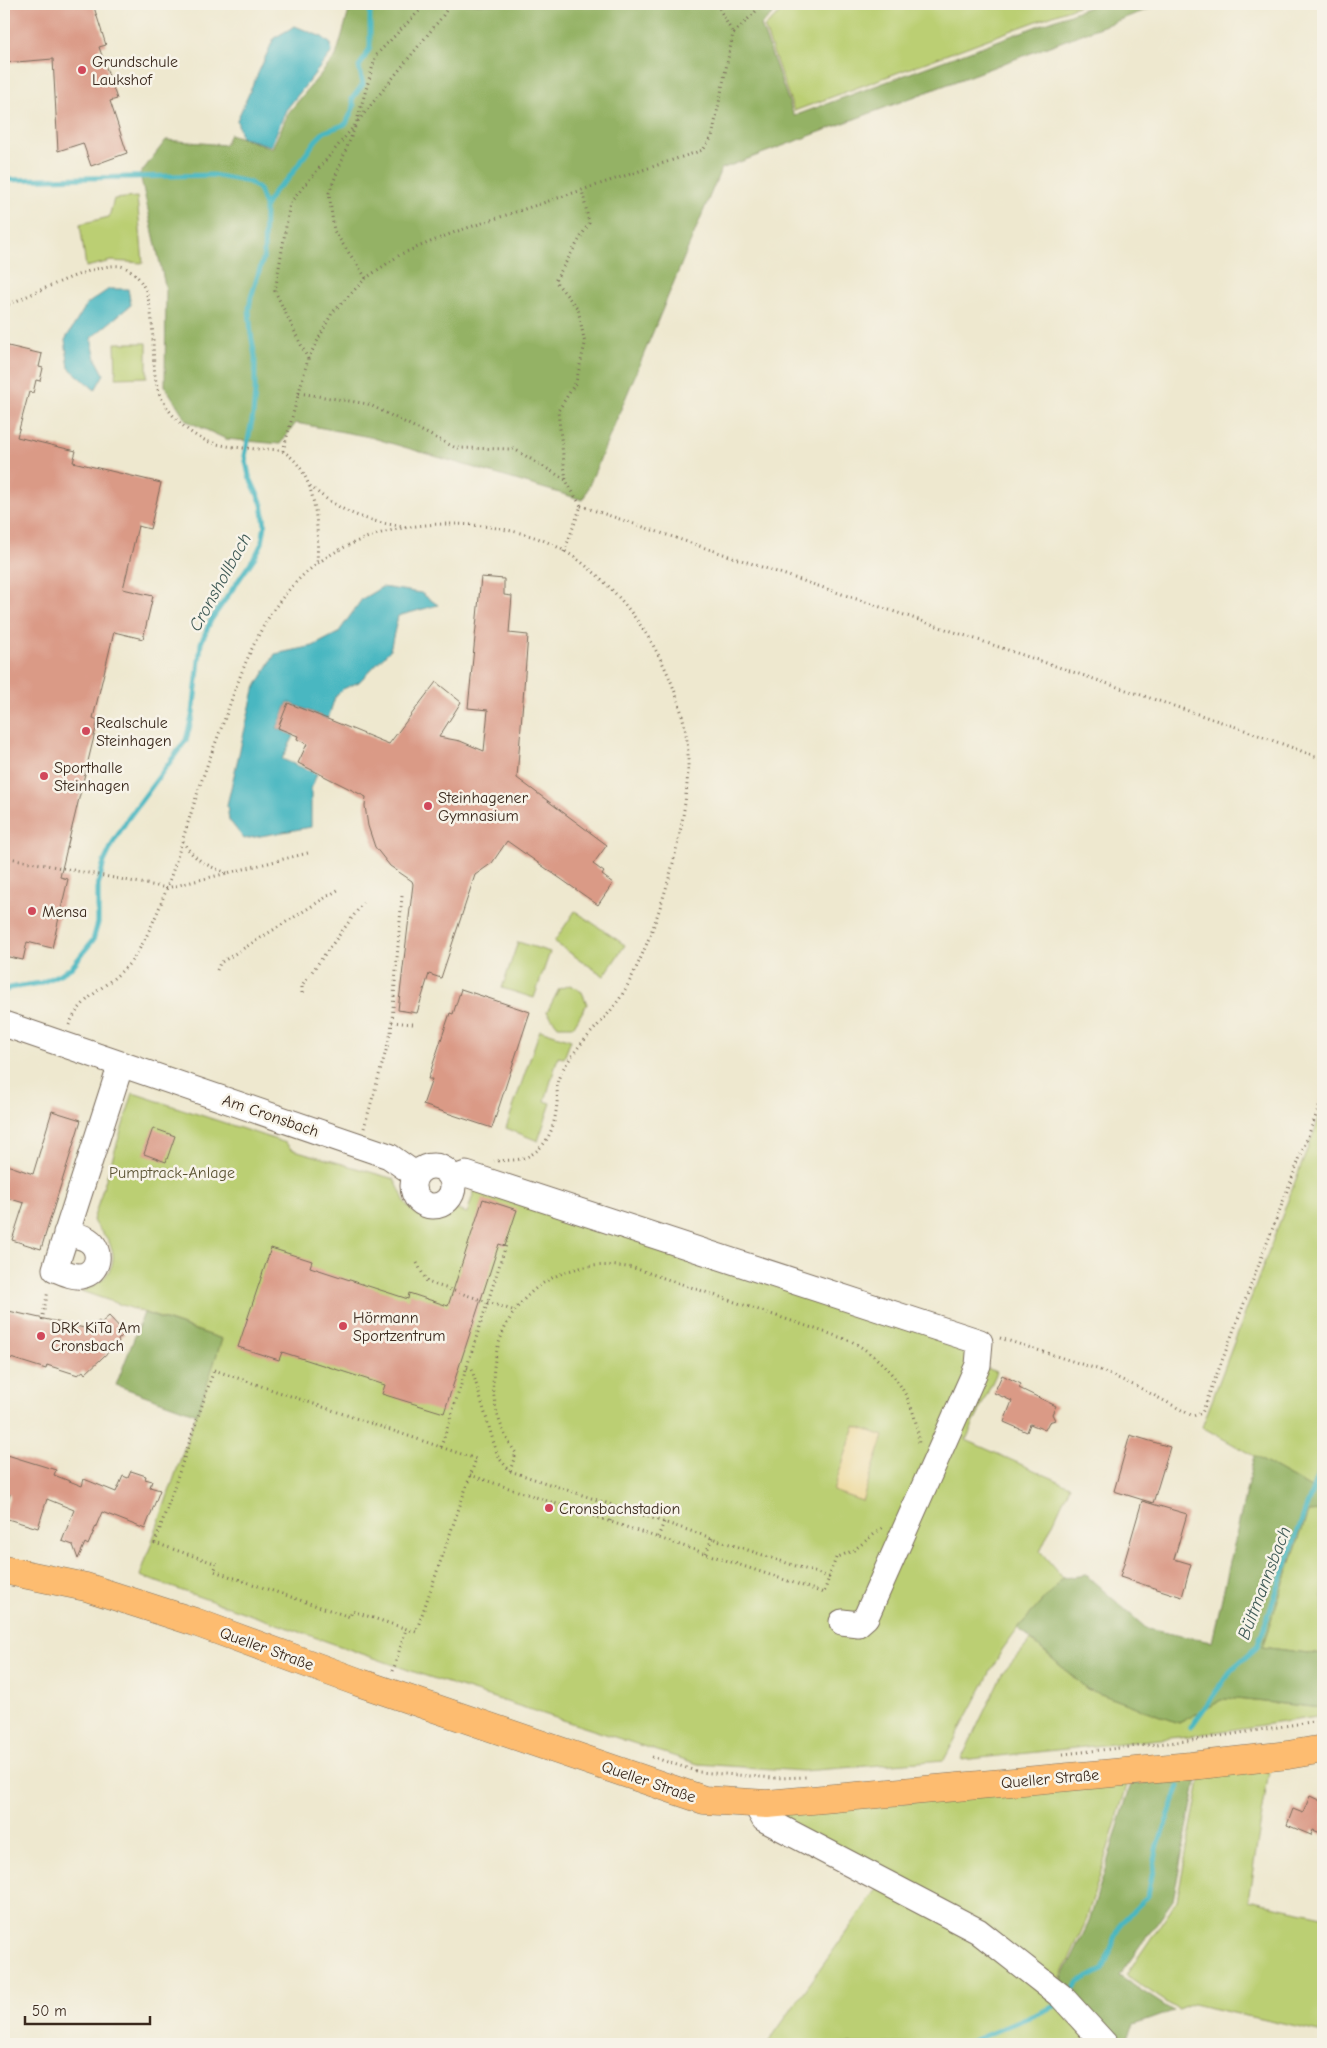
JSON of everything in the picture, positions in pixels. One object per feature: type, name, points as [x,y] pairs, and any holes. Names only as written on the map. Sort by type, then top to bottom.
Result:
[{"type":"main road","name":"Queller Straße","points":[[4,1570],[86,1587],[195,1622],[368,1685],[704,1800],[767,1804],[1192,1766],[1323,1749]]},
{"type":"street","name":"Am Cronsbach","points":[[4,1024],[389,1156],[416,1175]]},
{"type":"street","points":[[66,1233],[121,1064]]},
{"type":"street","points":[[459,1177],[453,1185],[450,1197],[440,1205],[428,1206],[417,1199],[414,1194],[413,1181],[420,1170],[432,1166],[444,1169],[459,1177],[980,1342],[978,1365],[866,1617],[858,1624],[842,1622]]},
{"type":"street","points":[[755,1803],[764,1819],[978,1931],[1061,1996],[1105,2044]]},
{"type":"path","points":[[366,278],[334,231],[329,193],[356,124],[376,55],[426,4]]},
{"type":"path","points":[[308,359],[275,291],[290,202],[356,124],[442,17],[450,4]]},
{"type":"path","points":[[717,4],[733,34]]},
{"type":"path","points":[[283,451],[308,359],[332,313],[366,278],[401,254],[455,232],[702,150],[712,137],[733,34],[763,4]]},
{"type":"path","points":[[582,190],[589,223],[555,281],[578,309],[585,344],[576,382],[558,411],[566,481],[581,506],[1239,728],[1323,759]]},
{"type":"path","points":[[4,306],[91,269],[123,266],[134,273],[141,280],[148,295],[157,387],[170,412],[194,435],[212,443],[260,450],[283,451],[301,468],[309,486],[316,518],[317,564]]},
{"type":"path","points":[[299,393],[368,404],[456,448],[514,449],[566,481]]},
{"type":"path","points":[[309,486],[332,505],[355,516],[380,524],[410,527]]},
{"type":"path","points":[[564,552],[581,506]]},
{"type":"path","points":[[63,1045],[71,1020],[78,1008],[132,959],[153,921],[167,888],[200,786],[254,640],[278,603],[317,564],[343,549],[372,536],[410,527],[439,523],[474,524],[533,536],[564,552],[590,570],[615,594],[656,648],[682,707],[688,753],[685,798],[675,855],[645,946],[626,989],[608,1016],[571,1057],[558,1079],[557,1105],[551,1134],[540,1148],[522,1159],[469,1163],[459,1177]]},
{"type":"path","points":[[183,841],[189,853],[200,862],[228,874]]},
{"type":"path","points":[[4,857],[167,888],[308,853]]},
{"type":"path","points":[[217,970],[220,964],[341,888]]},
{"type":"path","points":[[359,1146],[391,1033],[402,896]]},
{"type":"path","points":[[302,993],[302,985],[363,903]]},
{"type":"path","points":[[392,1022],[414,1024]]},
{"type":"path","points":[[980,1342],[988,1336],[1010,1340],[1100,1370],[1140,1388],[1192,1416],[1202,1413],[1323,1097]]},
{"type":"path","points":[[441,1447],[507,1242]]},
{"type":"path","points":[[417,1263],[427,1282],[515,1311]]},
{"type":"path","points":[[510,1472],[516,1453],[505,1438],[496,1412],[492,1385],[499,1339],[522,1302],[541,1285],[562,1273],[589,1266],[611,1264],[634,1268],[851,1341],[868,1350],[887,1366],[902,1386],[912,1408],[918,1430],[919,1451]]},
{"type":"path","points":[[42,1320],[48,1291]]},
{"type":"path","points":[[467,1368],[472,1370],[498,1456],[510,1472],[829,1577]]},
{"type":"path","points":[[214,1370],[441,1447],[476,1459],[416,1632],[352,1611],[350,1616],[214,1571],[217,1564],[155,1543],[214,1370]]},
{"type":"path","points":[[470,1475],[824,1593],[836,1558],[854,1550],[886,1525]]},
{"type":"path","points":[[610,1521],[615,1506]]},
{"type":"path","points":[[658,1538],[664,1522]]},
{"type":"path","points":[[706,1554],[712,1538]]},
{"type":"path","points":[[400,1675],[392,1672],[406,1629]]},
{"type":"path","points":[[1058,1754],[1195,1740],[1323,1720]]},
{"type":"path","points":[[642,1754],[699,1772],[774,1778],[812,1776]]},
{"type":"green space","points":[[351,4],[784,4],[761,25],[794,116],[1097,4],[1162,4],[721,169],[583,500],[370,437],[296,423],[280,444],[226,439],[187,421],[165,386],[166,290],[140,174],[166,140],[225,145],[230,134],[272,148],[289,112],[336,56]]},
{"type":"green space","points":[[790,4],[1083,4],[794,111],[764,27]]},
{"type":"green space","points":[[137,197],[143,263],[111,261],[86,267],[80,224],[109,217],[114,199]]},
{"type":"green space","points":[[115,343],[147,343],[147,377],[116,378]]},
{"type":"green space","points":[[575,911],[625,945],[604,976],[554,942]]},
{"type":"green space","points":[[518,942],[550,952],[534,998],[502,988]]},
{"type":"green space","points":[[570,985],[582,992],[587,1004],[574,1026],[558,1026],[547,1012],[559,989]]},
{"type":"green space","points":[[540,1030],[571,1040],[564,1058],[558,1057],[545,1101],[551,1103],[538,1141],[506,1128]]},
{"type":"green space","name":"Cronsbachstadion","points":[[133,1093],[286,1143],[291,1149],[394,1179],[408,1207],[421,1216],[442,1216],[455,1209],[467,1213],[477,1183],[960,1343],[973,1363],[997,1372],[966,1440],[1070,1486],[1040,1551],[1063,1578],[1018,1628],[1002,1650],[944,1760],[803,1771],[698,1764],[417,1673],[140,1576],[222,1339],[81,1291],[103,1279],[108,1273],[113,1259],[109,1242],[93,1220]]},
{"type":"green space","points":[[1323,1108],[1323,1455],[1311,1488],[1202,1427]]},
{"type":"green space","points":[[144,1313],[222,1339],[197,1414],[116,1385]]},
{"type":"green space","points":[[1323,1455],[1323,1511],[1308,1512],[1262,1647],[1323,1655],[1323,1708],[1226,1698],[1179,1723],[1087,1689],[1018,1628],[1063,1578],[1086,1575],[1147,1629],[1212,1642],[1254,1456],[1311,1488]]},
{"type":"green space","points":[[1323,1511],[1323,1655],[1262,1647],[1308,1512]]},
{"type":"green space","points":[[1031,1640],[1087,1689],[1179,1723],[1226,1698],[1323,1708],[1323,1716],[1189,1736],[961,1760],[1002,1674]]},
{"type":"green space","points":[[1270,1766],[1248,1900],[1323,1916],[1323,2033],[1193,2004],[1178,2010],[1126,1975],[1177,1900],[1201,1776]]},
{"type":"green space","points":[[1197,1778],[1173,1900],[1119,1976],[1173,2011],[1134,2025],[1125,2044],[1112,2044],[1058,1987],[1089,1922],[1131,1784]]},
{"type":"green space","points":[[1128,1782],[1086,1921],[1053,1996],[1098,2044],[767,2044],[884,1879],[775,1817],[785,1813]]},
{"type":"sand","points":[[855,1426],[884,1436],[862,1501],[833,1491]]},
{"type":"water","points":[[295,26],[322,37],[331,44],[332,52],[286,110],[271,146],[241,137],[237,120],[274,38]]},
{"type":"water","points":[[109,289],[128,289],[131,305],[91,338],[96,359],[104,374],[95,390],[69,368],[65,340],[87,304]]},
{"type":"water","points":[[382,587],[421,593],[438,605],[398,616],[390,650],[359,682],[343,689],[335,697],[328,719],[288,702],[277,728],[294,736],[282,759],[317,774],[311,789],[311,827],[244,839],[229,820],[227,805],[254,690],[275,654],[313,646],[338,633],[362,599]]},
{"type":"building","points":[[4,4],[93,4],[106,45],[99,47],[117,99],[110,101],[127,153],[91,166],[83,143],[58,151],[53,59],[4,63]]},
{"type":"building","points":[[4,345],[42,354],[39,367],[43,368],[40,381],[36,380],[33,393],[29,392],[17,437],[76,451],[73,462],[161,483],[150,529],[138,526],[123,589],[153,596],[143,639],[114,632],[93,718],[98,720],[60,877],[68,879],[52,948],[27,942],[23,960],[4,956],[4,450],[7,435],[4,435]]},
{"type":"building","points":[[481,577],[504,579],[504,595],[512,596],[509,633],[528,635],[517,778],[607,845],[593,864],[604,872],[602,875],[613,883],[598,905],[507,841],[492,863],[475,875],[441,978],[429,974],[417,1013],[398,1010],[412,881],[390,866],[375,847],[368,826],[365,806],[366,797],[298,763],[307,744],[297,739],[298,736],[278,728],[288,703],[389,744],[436,682],[461,702],[439,737],[460,741],[484,751],[488,710],[468,708]]},
{"type":"building","points":[[461,989],[530,1012],[492,1128],[423,1105],[432,1079],[428,1079],[450,1013],[453,1014]]},
{"type":"building","points":[[52,1111],[81,1120],[41,1249],[12,1240],[24,1203],[4,1197],[4,1164],[33,1174]]},
{"type":"building","points":[[153,1128],[175,1136],[166,1162],[144,1154]]},
{"type":"building","name":"Hörmann Sportzentrum","points":[[483,1199],[517,1210],[505,1246],[499,1244],[444,1413],[382,1394],[385,1385],[282,1352],[279,1360],[238,1347],[271,1248],[312,1261],[310,1267],[408,1299],[409,1293],[448,1306]]},
{"type":"building","points":[[4,1310],[89,1329],[99,1321],[101,1323],[109,1316],[125,1333],[118,1340],[119,1342],[85,1374],[83,1371],[78,1375],[47,1365],[46,1369],[4,1356]]},
{"type":"building","points":[[1002,1375],[1021,1384],[1019,1388],[1056,1406],[1052,1414],[1055,1420],[1049,1422],[1045,1430],[1030,1424],[1027,1432],[1004,1422],[1012,1401],[994,1393]]},
{"type":"building","points":[[1130,1435],[1170,1447],[1153,1503],[1114,1491]]},
{"type":"building","points":[[4,1454],[56,1470],[54,1475],[82,1486],[84,1479],[116,1492],[123,1476],[128,1478],[131,1471],[146,1476],[145,1479],[152,1481],[150,1487],[160,1490],[145,1529],[102,1512],[88,1545],[85,1543],[78,1559],[73,1545],[62,1541],[74,1510],[47,1499],[38,1528],[4,1518],[10,1494],[4,1493]]},
{"type":"building","points":[[1142,1501],[1187,1514],[1174,1559],[1191,1564],[1182,1597],[1120,1577]]},
{"type":"building","points":[[1310,1796],[1323,1802],[1323,1834],[1313,1830],[1311,1835],[1287,1825],[1293,1809],[1303,1813]]},
{"type":"waterway","name":"Cronshollbach","points":[[4,992],[9,988],[41,983],[62,973],[72,967],[93,940],[98,923],[98,885],[104,862],[127,820],[186,740],[193,713],[201,643],[211,620],[256,555],[262,543],[265,525],[262,504],[249,476],[245,456],[253,415],[255,391],[255,357],[249,309],[264,256],[265,206],[276,189],[288,179],[316,140],[324,132],[346,124],[354,106],[352,99],[363,84],[359,67],[370,48],[370,13],[373,4]]},
{"type":"waterway","points":[[4,180],[213,175],[249,182],[259,189],[265,206]]},
{"type":"waterway","name":"Bültmannsbach","points":[[1191,1727],[1232,1669],[1257,1647],[1323,1460]]},
{"type":"waterway","name":"Bültmannsbach","points":[[1073,1989],[1078,1982],[1103,1969],[1121,1923],[1148,1896],[1158,1845],[1179,1786]]},
{"type":"waterway","name":"Bültmannsbach","points":[[965,2044],[1058,2005]]},
{"type":"place","name":"Grundschule Laukshof","points":[[82,70]]},
{"type":"place","name":"Realschule Steinhagen","points":[[86,731]]},
{"type":"place","name":"Sporthalle Steinhagen","points":[[44,776]]},
{"type":"place","name":"Steinhagener Gymnasium","points":[[428,806]]},
{"type":"place","name":"Mensa","points":[[32,911]]},
{"type":"place","name":"Hörmann Sportzentrum","points":[[343,1326]]},
{"type":"place","name":"DRK KiTa Am Cronsbach","points":[[41,1336]]},
{"type":"place","name":"Cronsbachstadion","points":[[549,1508]]},
{"type":"park label","name":"Pumptrack-Anlage","points":[[172,1172]]}]
